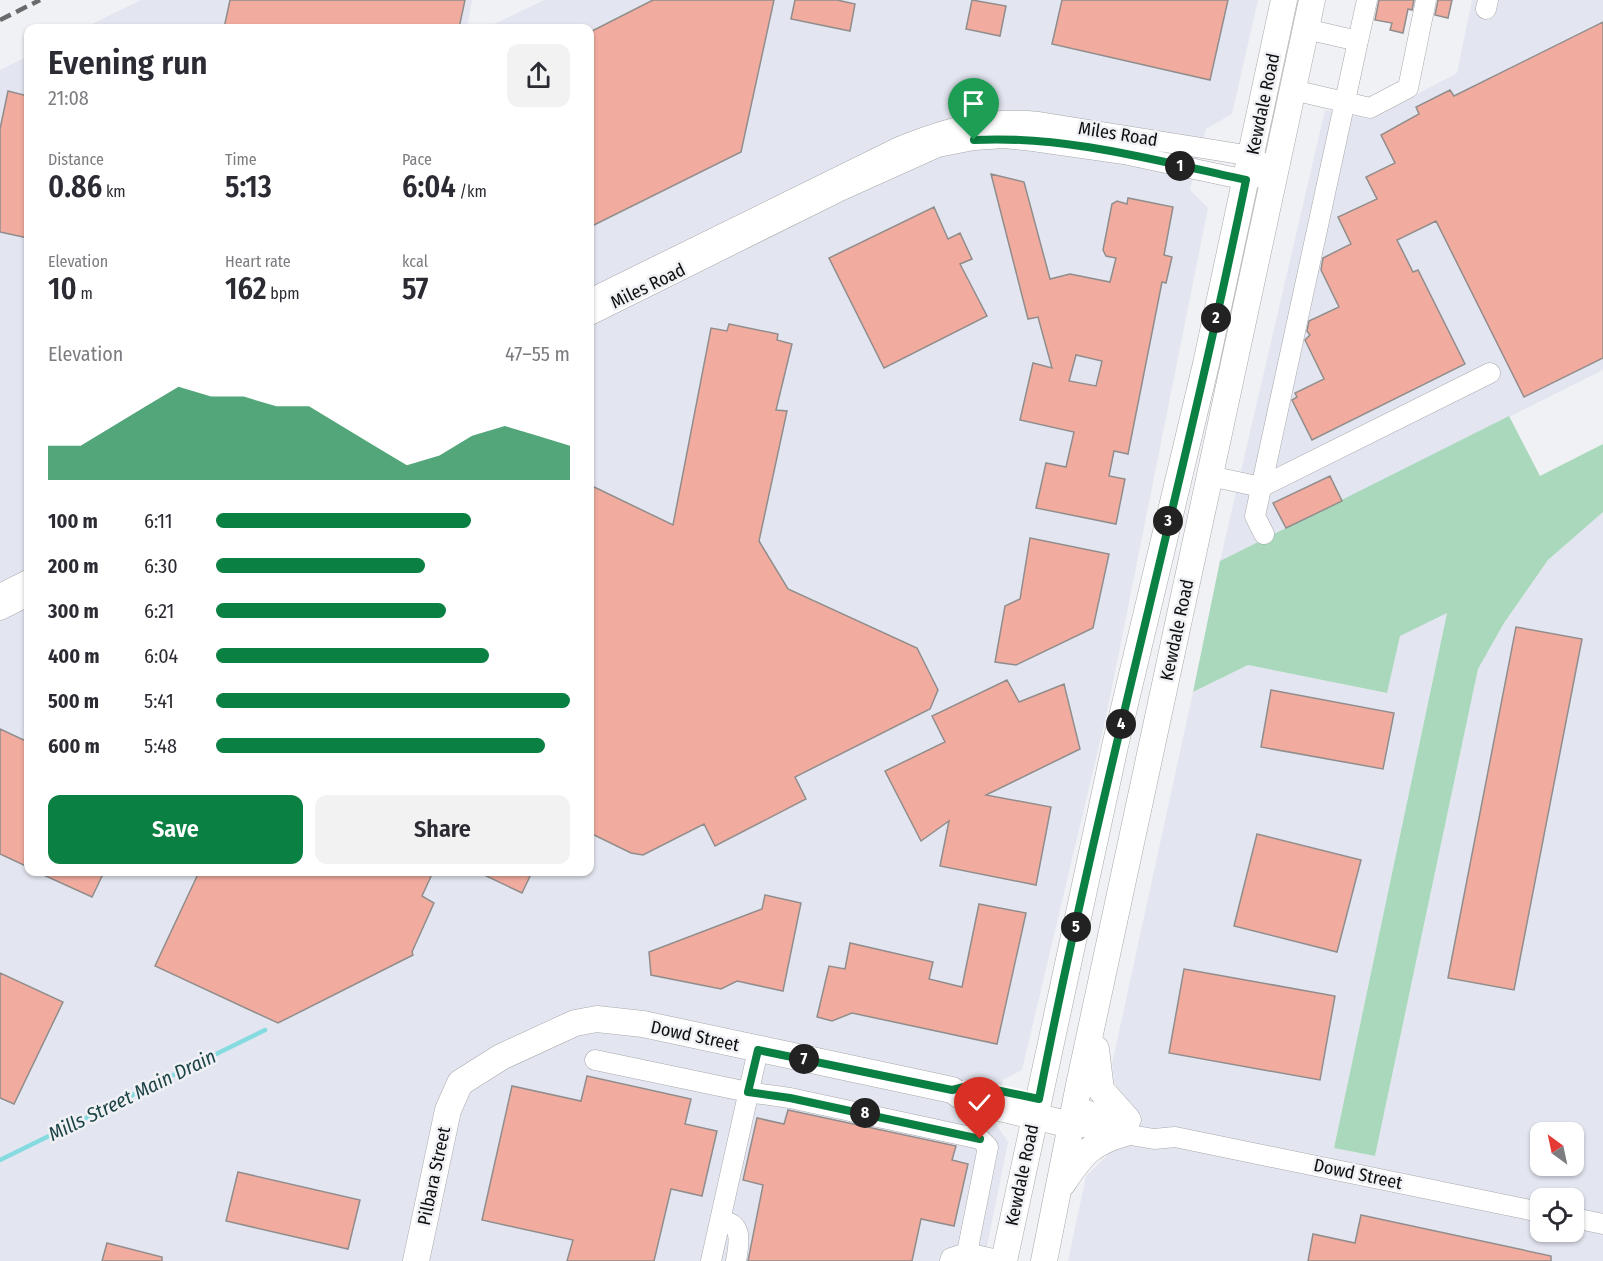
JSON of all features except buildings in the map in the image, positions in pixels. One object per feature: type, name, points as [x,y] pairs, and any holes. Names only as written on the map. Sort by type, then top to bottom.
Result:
[{"type":"main road","name":"Kewdale Road","points":[[1003,1261],[1115,746],[1252,156],[1284,0]]},
{"type":"main road","name":"Kewdale Road","points":[[1044,1261],[1312,0]]},
{"type":"main road","points":[[1179,470],[1210,476]]},
{"type":"main road","name":"Dowd Street","points":[[454,1092],[467,1076],[501,1057],[574,1023],[597,1019],[643,1024],[952,1090],[967,1100],[1036,1108],[1073,1116]]},
{"type":"main road","points":[[1058,1191],[1087,1151],[1099,1141],[1127,1126],[1101,1090],[1093,1028]]},
{"type":"main road","name":"Pilbara Street","points":[[416,1261],[448,1110],[454,1092]]},
{"type":"street","points":[[1264,534],[1255,516],[1367,0]]},
{"type":"street","points":[[1293,90],[1370,108],[1408,88],[1426,0]]},
{"type":"street","points":[[1306,30],[1358,41]]},
{"type":"street","name":"Miles Road","points":[[594,297],[899,147],[944,129],[980,122],[1010,120],[1130,135],[1252,156],[1275,171]]},
{"type":"street","name":"Miles Road","points":[[594,313],[865,179],[938,147],[974,140],[1004,138],[1124,154],[1246,180],[1275,171]]},
{"type":"street","points":[[1210,476],[1262,487],[1490,373]]},
{"type":"street","points":[[0,594],[24,582]]},
{"type":"street","points":[[0,610],[24,598]]},
{"type":"street","points":[[711,1261],[758,1050]]},
{"type":"street","points":[[595,1060],[748,1092],[790,1098],[980,1139],[988,1147],[958,1257],[1003,1261]]},
{"type":"street","name":"Dowd Street","points":[[1073,1116],[1127,1126],[1154,1139],[1175,1137],[1530,1210]]},
{"type":"street","points":[[1584,1220],[1603,1224]]},
{"type":"street","points":[[720,1221],[728,1221],[735,1226],[741,1238],[736,1261]]},
{"type":"shaded area","points":[[141,0],[472,0],[468,24],[92,24]]},
{"type":"shaded area","points":[[544,0],[1258,0],[1232,114],[1206,129],[1190,190],[1208,208],[1107,712],[1022,1070],[1003,1080],[993,1119],[1008,1142],[984,1261],[0,1261],[0,70],[24,58],[24,876],[594,876],[594,24],[494,24]]},
{"type":"shaded area","points":[[1472,0],[1603,0],[1603,370],[1220,561],[1325,110],[1370,119],[1457,73]]},
{"type":"shaded area","points":[[1603,512],[1603,1261],[1068,1261],[1086,1176],[1116,1147],[1125,1101],[1114,1082],[1112,1064],[1193,692],[1248,665],[1386,693],[1400,636],[1447,612],[1334,1148],[1375,1156],[1478,669],[1504,623],[1548,560]]},
{"type":"green space","points":[[1509,416],[1540,476],[1603,444],[1603,512],[1548,560],[1504,623],[1478,669],[1375,1156],[1334,1148],[1447,613],[1400,636],[1387,693],[1248,665],[1193,692],[1220,561]]},
{"type":"waterway","name":"Mills Street Main Drain","points":[[0,1160],[265,1030]]},
{"type":"railway","points":[[0,20],[40,0]]},
{"type":"route","points":[[974,140],[1004,138],[1124,154],[1246,180],[1206,364],[1115,746],[1039,1099],[972,1085],[952,1090],[758,1050],[748,1092],[790,1098],[980,1139]]}]
